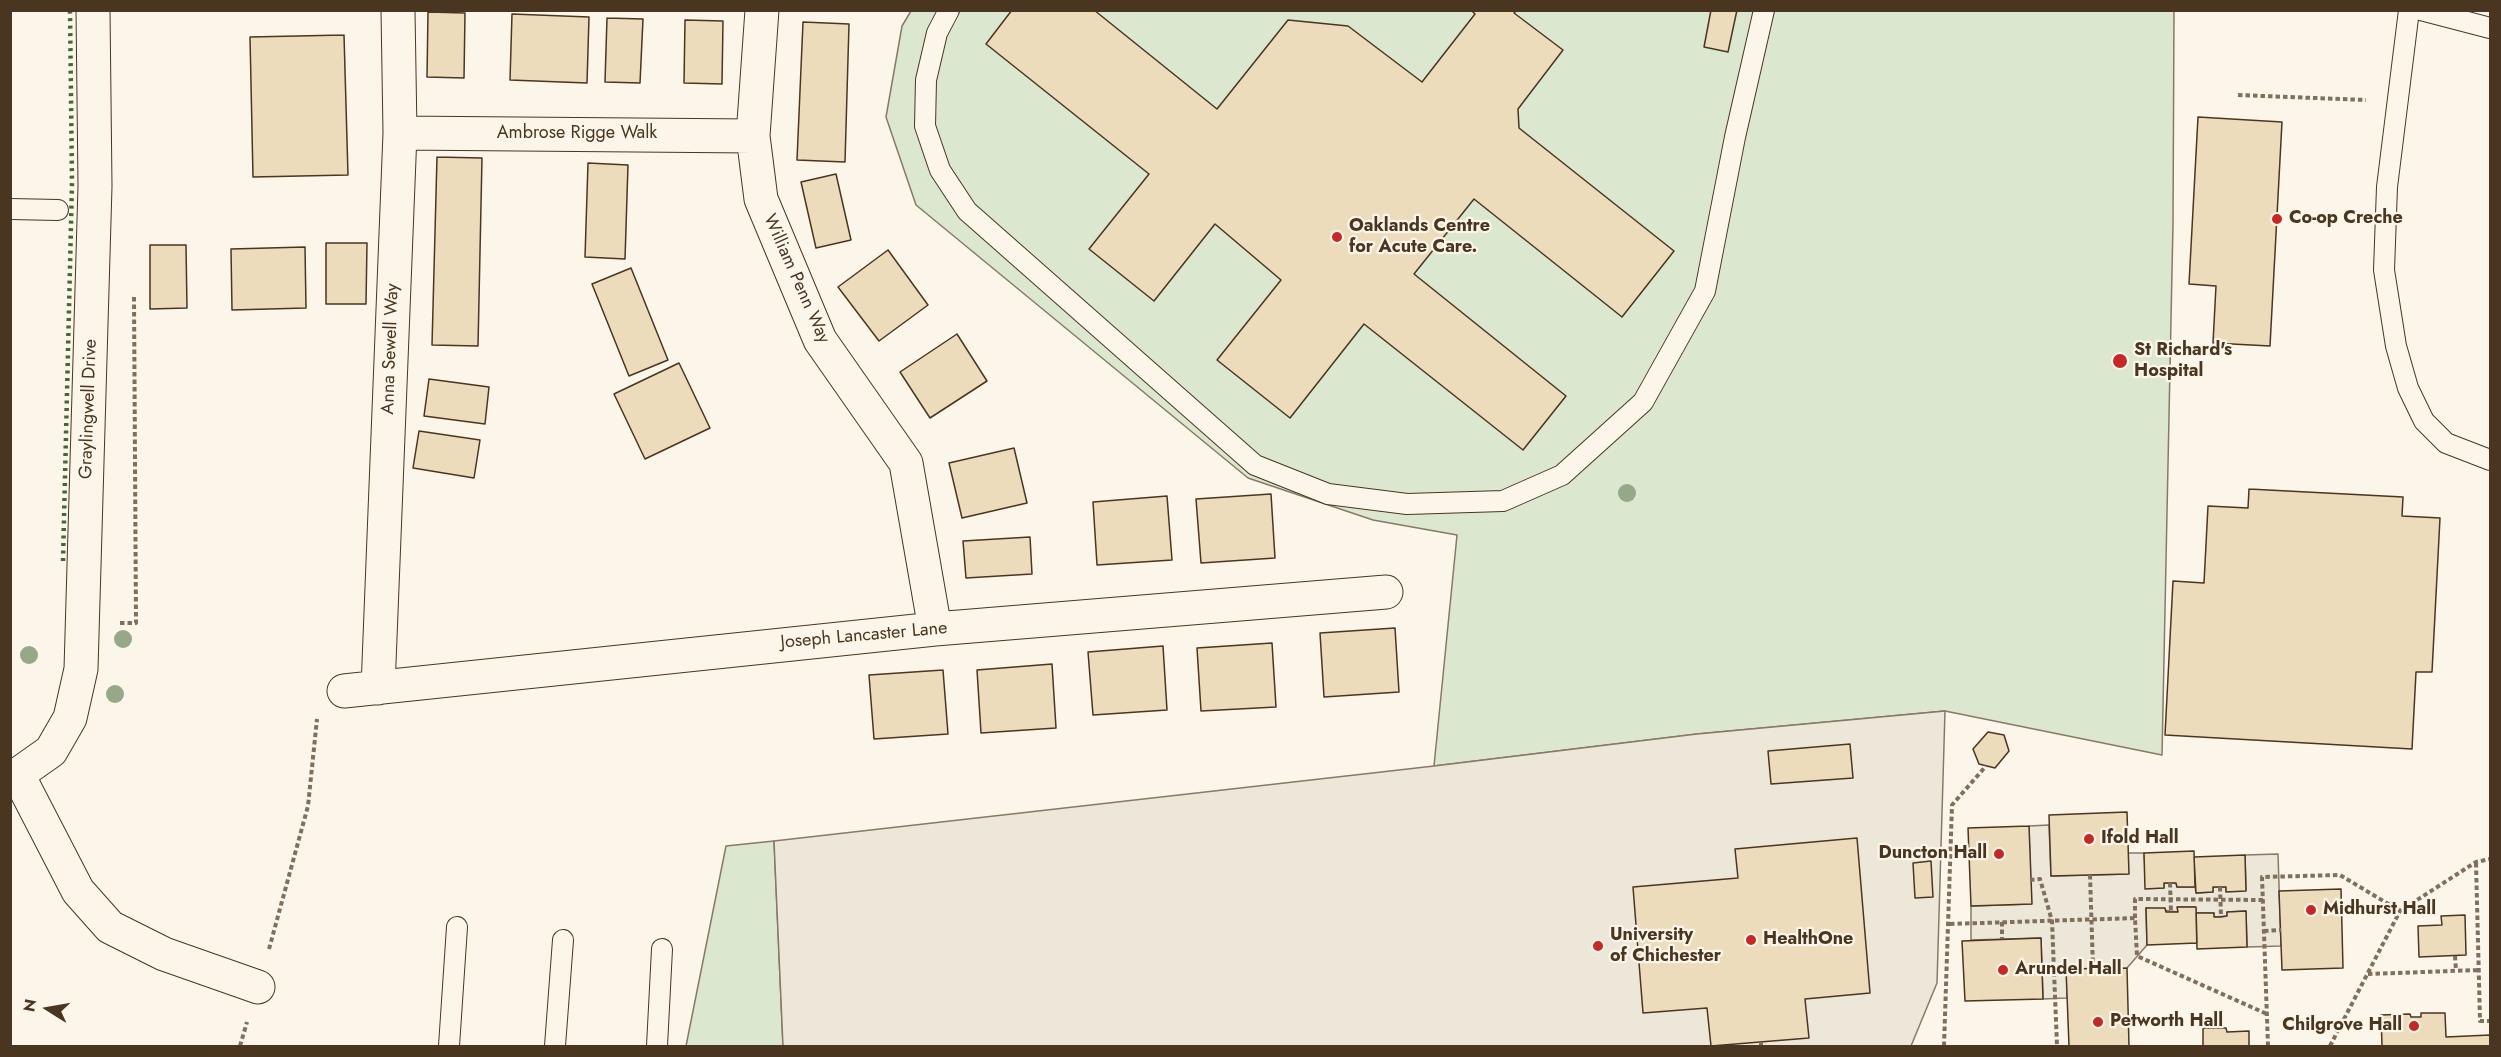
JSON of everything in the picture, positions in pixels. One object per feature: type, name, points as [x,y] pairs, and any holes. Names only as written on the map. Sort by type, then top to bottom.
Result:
[{"type":"street","name":"Graylingwell Drive","points":[[14,778],[51,751],[70,718],[81,669],[95,186],[93,10]]},
{"type":"street","name":"Anna Sewell Way","points":[[378,688],[400,133],[398,10]]},
{"type":"street","name":"William Penn Way","points":[[762,10],[753,136],[761,200],[820,340],[906,463],[934,629]]},
{"type":"street","name":"Ambrose Rigge Walk","points":[[400,133],[753,136]]},
{"type":"street","name":"Joseph Lancaster Lane","points":[[344,691],[934,629],[1386,592]]},
{"type":"street","points":[[14,778],[78,891],[110,927],[164,954],[258,987]]},
{"type":"lane","points":[[949,10],[937,33],[926,80],[925,126],[940,170],[967,211],[1255,465],[1328,494],[1407,504],[1503,501],[1562,476],[1643,402],[1705,291],[1735,137],[1764,10]]},
{"type":"lane","points":[[2409,10],[2387,187],[2384,270],[2396,345],[2408,388],[2424,422],[2446,443],[2490,460]]},
{"type":"lane","points":[[2421,10],[2490,28]]},
{"type":"lane","points":[[10,209],[58,210]]},
{"type":"lane","points":[[449,1047],[457,927]]},
{"type":"lane","points":[[555,1047],[563,940]]},
{"type":"lane","points":[[657,1047],[662,949]]},
{"type":"path","points":[[2238,95],[2370,100]]},
{"type":"path","points":[[240,1047],[308,806],[320,699],[344,691]]},
{"type":"path","points":[[1944,1047],[1950,924],[1952,805],[1986,766]]},
{"type":"path","points":[[2330,1047],[2400,911],[2476,862],[2490,859]]},
{"type":"path","points":[[2476,862],[2480,1022],[2490,1021]]},
{"type":"path","points":[[2090,875],[2093,968]]},
{"type":"path","points":[[2268,1047],[2262,878],[2340,875],[2400,911]]},
{"type":"path","points":[[2030,880],[2040,879],[2052,921],[2057,1047]]},
{"type":"path","points":[[2170,883],[2171,912]]},
{"type":"path","points":[[2220,887],[2221,916]]},
{"type":"path","points":[[2263,900],[2220,902],[2171,898],[2135,899],[2135,918],[2137,957],[2267,1014]]},
{"type":"path","points":[[1950,924],[2135,918]]},
{"type":"path","points":[[2002,922],[2002,939]]},
{"type":"path","points":[[2264,930],[2281,930]]},
{"type":"path","points":[[2455,956],[2456,971]]},
{"type":"path","points":[[2368,974],[2479,970]]},
{"type":"green space","points":[[911,11],[2174,11],[2173,223],[2162,755],[1945,711],[1697,734],[1434,766],[1457,535],[1373,520],[1248,478],[916,205],[886,117],[902,26]]},
{"type":"green space","points":[[774,841],[783,1046],[686,1046],[726,846]]},
{"type":"shaded area","name":"University of Chichester","points":[[1945,711],[1937,983],[1911,1046],[783,1046],[774,841],[1697,734]]},
{"type":"shaded area","points":[[2049,825],[2051,876],[2128,874],[2128,853],[2144,853],[2146,888],[2164,888],[2164,883],[2176,883],[2177,887],[2195,887],[2196,893],[2213,892],[2213,887],[2226,887],[2226,891],[2246,890],[2245,855],[2278,854],[2281,946],[2247,947],[2246,911],[2227,912],[2227,916],[2214,917],[2214,913],[2196,913],[2195,907],[2178,907],[2178,912],[2146,908],[2147,945],[2127,968],[2067,969],[2067,998],[2043,999],[2041,938],[1971,940],[1971,906],[2031,904],[2029,826]]},
{"type":"building","name":"Oaklands Centre for Acute Care.","points":[[1012,10],[1094,10],[1217,109],[1288,20],[1348,26],[1422,82],[1475,14],[1471,10],[1517,10],[1514,13],[1563,50],[1518,109],[1519,128],[1674,251],[1622,317],[1474,199],[1414,274],[1566,396],[1523,450],[1364,324],[1290,418],[1217,360],[1281,280],[1215,224],[1154,301],[1089,249],[1149,174],[986,44]]},
{"type":"building","points":[[1711,10],[1737,10],[1728,52],[1704,47]]},
{"type":"building","points":[[428,12],[465,13],[464,78],[427,77]]},
{"type":"building","points":[[512,14],[589,17],[587,83],[510,80]]},
{"type":"building","points":[[607,18],[643,19],[640,83],[605,82]]},
{"type":"building","points":[[685,20],[723,21],[722,84],[684,83]]},
{"type":"building","points":[[803,22],[849,24],[845,162],[797,160]]},
{"type":"building","points":[[344,35],[348,175],[253,177],[250,37]]},
{"type":"building","points":[[2198,117],[2282,122],[2270,346],[2213,343],[2216,286],[2189,284]]},
{"type":"building","points":[[437,157],[482,158],[478,346],[432,345]]},
{"type":"building","points":[[588,163],[628,165],[625,259],[585,257]]},
{"type":"building","points":[[836,174],[851,240],[816,248],[801,182]]},
{"type":"building","points":[[326,243],[367,243],[366,304],[326,304]]},
{"type":"building","points":[[150,245],[186,245],[187,308],[150,309]]},
{"type":"building","points":[[305,247],[306,308],[232,310],[231,249]]},
{"type":"building","points":[[888,250],[928,305],[879,341],[838,287]]},
{"type":"building","points":[[631,268],[668,360],[629,376],[592,284]]},
{"type":"building","points":[[957,334],[987,381],[930,418],[900,372]]},
{"type":"building","points":[[679,363],[710,428],[645,459],[614,394]]},
{"type":"building","points":[[429,379],[489,387],[485,424],[424,416]]},
{"type":"building","points":[[419,431],[480,440],[474,478],[413,468]]},
{"type":"building","points":[[1014,448],[1027,503],[962,518],[949,463]]},
{"type":"building","points":[[2249,489],[2403,497],[2402,516],[2440,518],[2432,672],[2416,672],[2412,749],[2165,735],[2173,581],[2204,583],[2208,506],[2248,508]]},
{"type":"building","points":[[1271,494],[1275,558],[1201,563],[1196,499]]},
{"type":"building","points":[[1167,496],[1172,560],[1097,565],[1093,502]]},
{"type":"building","points":[[1030,537],[1032,574],[966,578],[963,541]]},
{"type":"building","points":[[1395,628],[1399,692],[1324,697],[1320,633]]},
{"type":"building","points":[[1272,643],[1276,707],[1201,711],[1197,648]]},
{"type":"building","points":[[1163,646],[1167,710],[1093,715],[1088,652]]},
{"type":"building","points":[[1052,664],[1056,728],[981,733],[977,670]]},
{"type":"building","points":[[943,670],[948,734],[874,739],[869,675]]},
{"type":"building","points":[[1988,732],[2004,735],[2009,751],[1995,768],[1979,764],[1973,749]]},
{"type":"building","points":[[1850,744],[1853,778],[1771,784],[1768,751]]},
{"type":"building","name":"Ifold Hall","points":[[2127,812],[2129,874],[2051,876],[2049,815]]},
{"type":"building","name":"Duncton Hall","points":[[2029,826],[2032,904],[1971,906],[1968,828]]},
{"type":"building","name":"HealthOne","points":[[1857,838],[1870,993],[1805,999],[1809,1038],[1711,1046],[1707,1008],[1643,1013],[1633,887],[1738,878],[1735,849]]},
{"type":"building","points":[[2194,851],[2195,887],[2177,887],[2176,883],[2164,883],[2164,888],[2145,889],[2144,853]]},
{"type":"building","points":[[2245,855],[2246,891],[2226,892],[2226,887],[2213,887],[2213,892],[2196,893],[2194,857]]},
{"type":"building","points":[[1931,861],[1933,897],[1915,898],[1913,863]]},
{"type":"building","name":"Midhurst Hall","points":[[2341,889],[2343,968],[2282,970],[2279,891]]},
{"type":"building","points":[[2177,907],[2196,907],[2197,943],[2147,945],[2146,908],[2165,908],[2166,912],[2178,912]]},
{"type":"building","points":[[2246,911],[2247,947],[2197,949],[2196,913],[2214,913],[2214,917],[2221,917],[2227,916],[2227,912]]},
{"type":"building","points":[[2465,915],[2466,955],[2419,957],[2418,926],[2442,925],[2441,916]]},
{"type":"building","name":"Arundel Hall","points":[[2041,938],[2043,999],[1965,1001],[1962,941]]},
{"type":"building","name":"Petworth Hall","points":[[2127,968],[2129,1046],[2069,1046],[2066,969]]},
{"type":"building","name":"Chilgrove Hall","points":[[2421,1013],[2445,1013],[2446,1037],[2490,1035],[2490,1046],[2382,1046],[2381,1015],[2410,1014],[2411,1017],[2421,1017]]},
{"type":"building","points":[[2203,1028],[2226,1028],[2227,1032],[2249,1031],[2249,1046],[2203,1046]]},
{"type":"hedge","points":[[63,561],[72,183],[70,10]]},
{"type":"place","name":"Co-op Creche","points":[[2277,219]]},
{"type":"place","name":"Oaklands Centre for Acute Care.","points":[[1337,237]]},
{"type":"place","name":"St Richard's Hospital","points":[[2120,361]]},
{"type":"place","name":"Ifold Hall","points":[[2089,839]]},
{"type":"place","name":"Duncton Hall","points":[[1999,854]]},
{"type":"place","name":"Midhurst Hall","points":[[2311,910]]},
{"type":"place","name":"HealthOne","points":[[1751,940]]},
{"type":"place","name":"University of Chichester","points":[[1598,946]]},
{"type":"place","name":"Arundel Hall","points":[[2003,970]]},
{"type":"place","name":"Petworth Hall","points":[[2098,1022]]},
{"type":"place","name":"Chilgrove Hall","points":[[2414,1026]]}]
